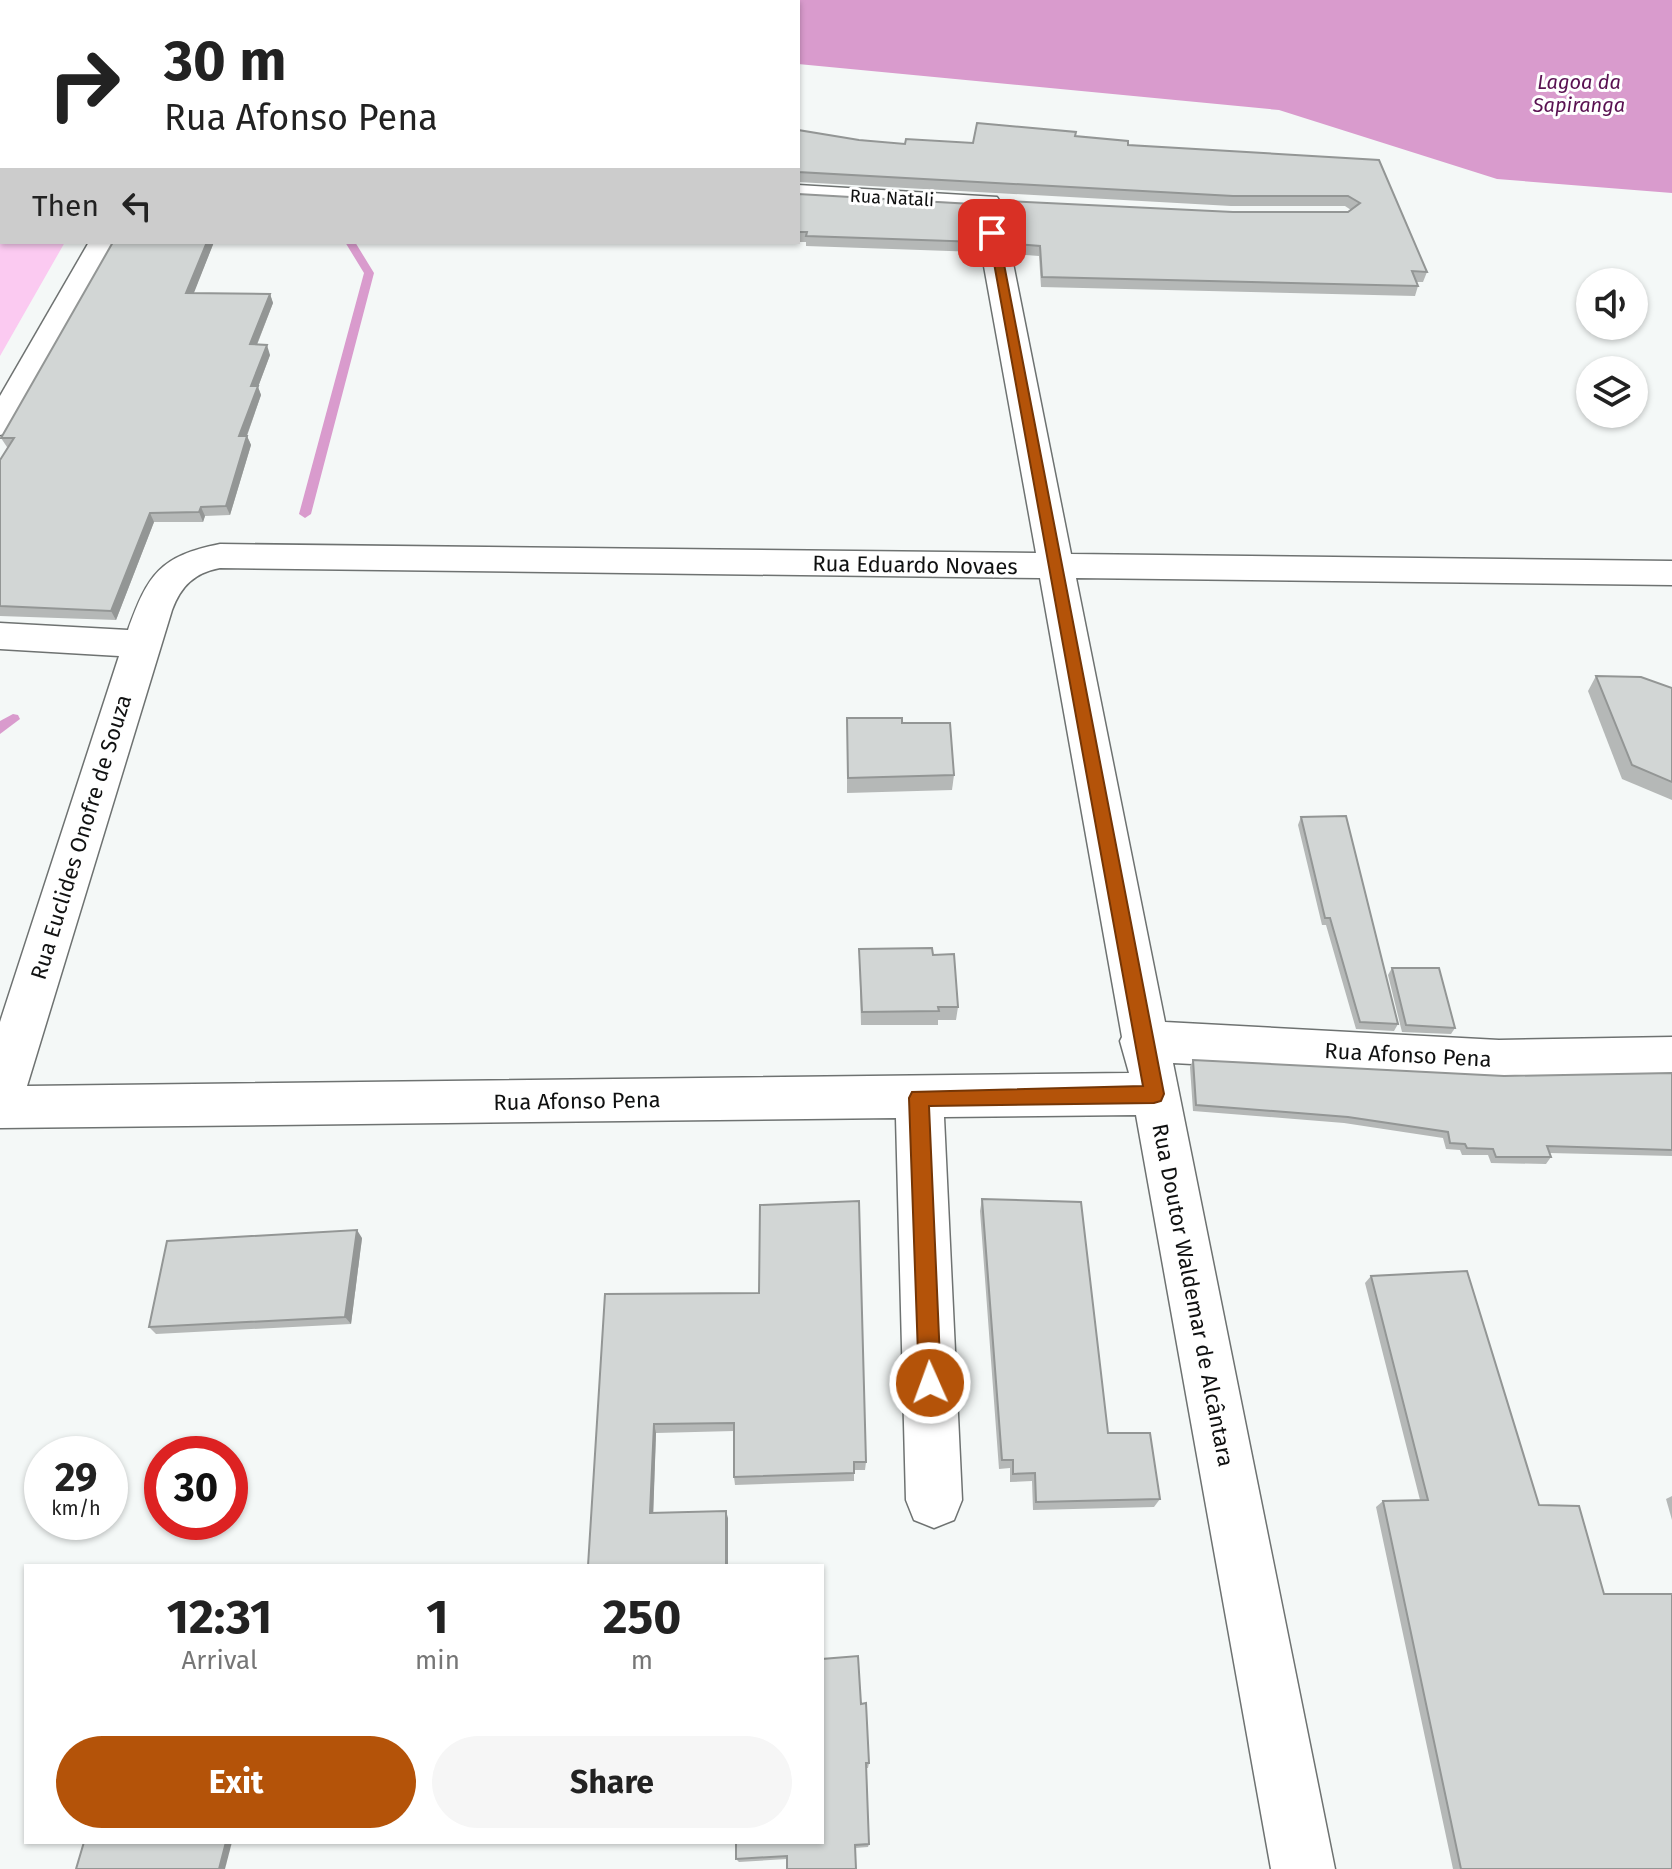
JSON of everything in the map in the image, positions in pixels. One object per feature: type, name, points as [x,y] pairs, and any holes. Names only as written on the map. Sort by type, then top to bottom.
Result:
[{"type":"street","name":"Rua Natali","points":[[800,193],[987,203]]},
{"type":"street","name":"Rua Doutor Waldemar de Alcântara","points":[[987,203],[1143,1041],[1303,1869]]},
{"type":"street","points":[[0,425],[103,244]]},
{"type":"street","name":"Rua Eduardo Novaes","points":[[165,580],[197,559],[220,556],[1672,573]]},
{"type":"street","name":"Rua Euclides Onofre de Souza","points":[[0,1095],[165,580]]},
{"type":"street","points":[[0,636],[142,644]]},
{"type":"street","name":"Rua Afonso Pena","points":[[1143,1041],[1499,1060],[1672,1057]]},
{"type":"street","name":"Rua Afonso Pena","points":[[0,1107],[1154,1094]]},
{"type":"street","points":[[919,1098],[934,1500]]},
{"type":"shaded area","points":[[0,244],[64,244],[0,356]]},
{"type":"water","name":"Lagoa da Sapiranga","points":[[800,0],[1672,0],[1672,193],[1497,179],[1279,110],[800,64]]},
{"type":"building","points":[[977,123],[1076,132],[1075,136],[1128,141],[1128,145],[1379,160],[1427,272],[1412,271],[1418,286],[1042,277],[1040,246],[1015,244],[1007,201],[1233,212],[1348,212],[1360,203],[1348,196],[1233,196],[800,172],[800,130],[905,144],[906,139],[973,143]]},
{"type":"building","points":[[800,194],[972,204],[979,242],[806,236],[807,232],[800,232]]},
{"type":"building","points":[[112,244],[206,244],[186,293],[270,294],[250,344],[267,345],[251,386],[258,386],[239,436],[247,436],[226,506],[201,507],[199,512],[150,513],[111,611],[0,606],[0,460],[14,438],[1,438]]},
{"type":"building","points":[[1596,676],[1641,677],[1672,688],[1672,782],[1632,765]]},
{"type":"building","points":[[847,718],[902,718],[902,723],[950,723],[954,775],[848,778]]},
{"type":"building","points":[[1346,816],[1398,1024],[1360,1022],[1330,918],[1325,918],[1301,817]]},
{"type":"building","points":[[932,948],[933,955],[954,954],[958,1007],[938,1007],[939,1011],[862,1012],[859,949]]},
{"type":"building","points":[[1392,968],[1439,968],[1455,1028],[1406,1025]]},
{"type":"building","points":[[1193,1060],[1504,1076],[1672,1073],[1672,1150],[1547,1146],[1551,1157],[1496,1157],[1493,1149],[1467,1148],[1465,1144],[1450,1143],[1448,1132],[1348,1117],[1196,1105]]},
{"type":"building","points":[[982,1199],[1081,1202],[1108,1433],[1150,1433],[1160,1499],[1036,1502],[1035,1473],[1013,1474],[1013,1460],[1002,1460]]},
{"type":"building","points":[[859,1201],[866,1462],[854,1462],[854,1473],[734,1477],[734,1423],[654,1424],[650,1513],[726,1511],[726,1564],[588,1564],[605,1294],[759,1293],[760,1205]]},
{"type":"building","points":[[357,1230],[345,1317],[149,1327],[167,1241]]},
{"type":"building","points":[[1467,1271],[1539,1505],[1579,1506],[1604,1594],[1672,1594],[1672,1869],[1461,1869],[1383,1501],[1428,1500],[1371,1276]]},
{"type":"building","points":[[858,1656],[861,1704],[866,1703],[869,1844],[855,1845],[856,1869],[787,1869],[787,1856],[736,1859],[736,1844],[824,1844],[824,1659]]},
{"type":"building","points":[[83,1844],[225,1844],[219,1869],[76,1869]]},
{"type":"waterway","points":[[305,514],[369,273],[351,244]]},
{"type":"waterway","points":[[0,729],[13,719]]},
{"type":"route","points":[[930,1383],[919,1098],[1154,1094],[992,233]]}]
